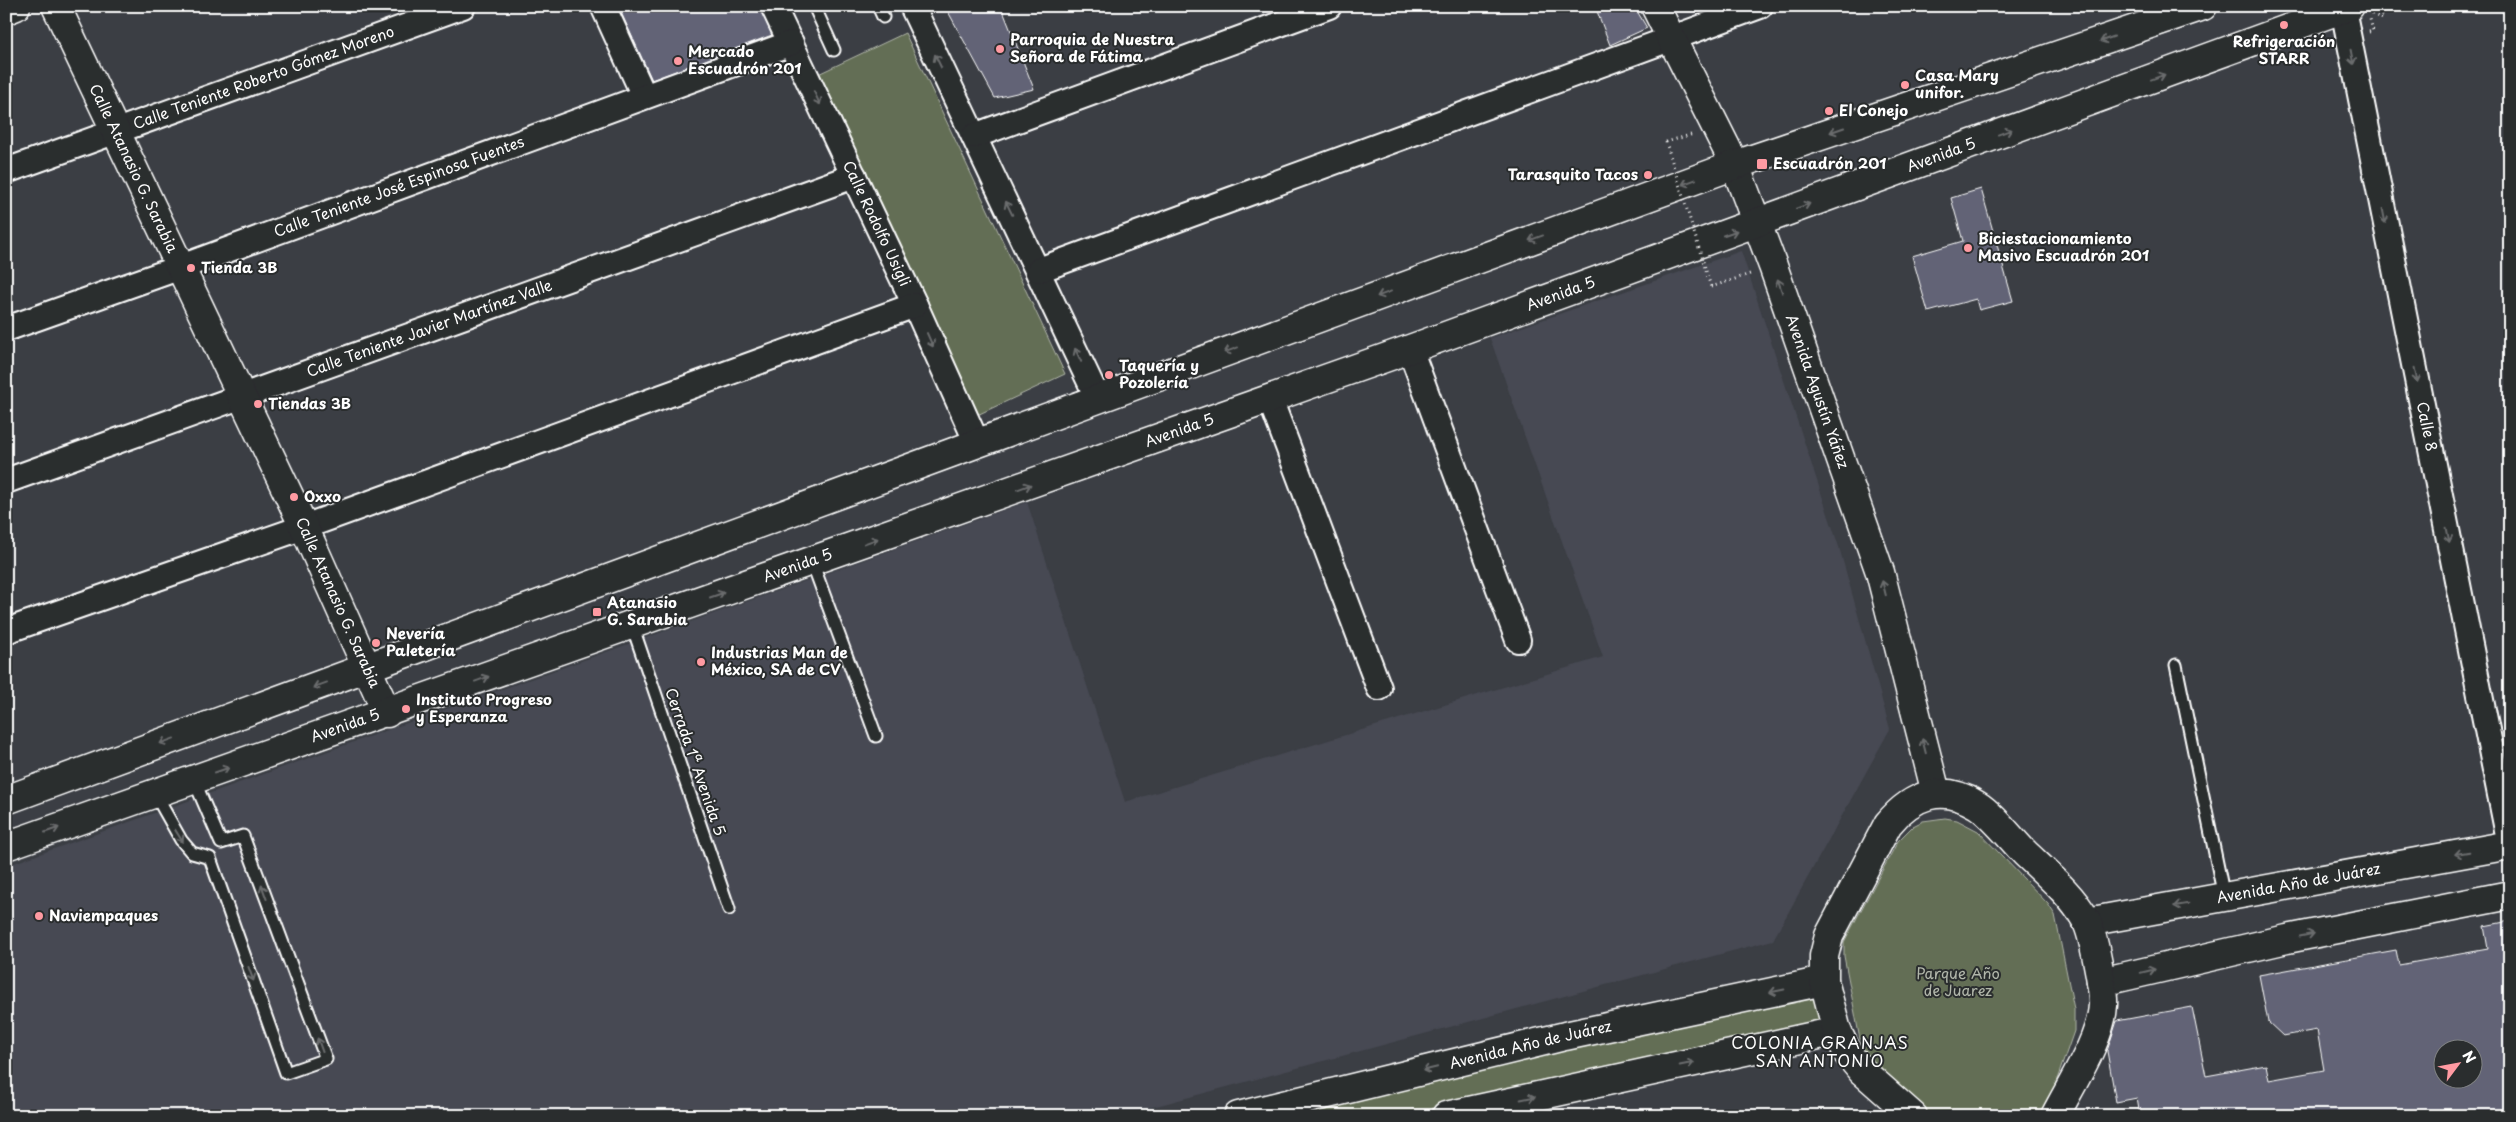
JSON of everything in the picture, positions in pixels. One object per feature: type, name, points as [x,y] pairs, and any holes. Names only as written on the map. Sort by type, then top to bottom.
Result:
[{"type":"main road","points":[[6,10],[16,6]]},
{"type":"main road","name":"Calle Atanasio G. Sarabia","points":[[56,6],[304,527],[386,713]]},
{"type":"main road","name":"Avenida Agustín Yáñez","points":[[1655,6],[1734,165],[1758,223],[1880,572],[1936,793]]},
{"type":"main road","points":[[6,800],[1734,165],[2203,6]]},
{"type":"main road","name":"Avenida 5","points":[[6,846],[1410,349],[2346,8]]},
{"type":"main road","points":[[1913,1116],[1862,1071],[1848,1054],[1837,1031],[1824,981],[1824,956],[1828,936],[1888,824],[1901,808],[1919,798],[1936,793],[1956,795],[1978,805],[2070,897],[2087,922],[2101,982],[2103,1006],[2094,1039],[2055,1116]]},
{"type":"main road","name":"Avenida Año de Juárez","points":[[2087,922],[2510,845]]},
{"type":"main road","points":[[2101,982],[2288,939],[2510,895]]},
{"type":"main road","name":"Avenida Año de Juárez","points":[[1238,1116],[1565,1036],[1824,981]]},
{"type":"main road","points":[[1446,1116],[1837,1031]]},
{"type":"street","name":"Calle Teniente Roberto Gómez Moreno","points":[[6,171],[463,6]]},
{"type":"street","points":[[603,6],[644,96]]},
{"type":"street","name":"Calle Rodolfo Usigli","points":[[773,6],[915,306],[977,443]]},
{"type":"street","points":[[912,6],[1039,270],[1098,399]]},
{"type":"street","points":[[974,136],[1329,6]]},
{"type":"street","points":[[1039,270],[1760,6]]},
{"type":"street","name":"Calle 8","points":[[2346,8],[2510,845]]},
{"type":"street","name":"Calle Teniente José Espinosa Fuentes","points":[[6,329],[181,268],[791,43]]},
{"type":"street","name":"Calle Teniente Javier Martínez Valle","points":[[6,481],[854,176]]},
{"type":"street","points":[[6,631],[304,527],[915,306]]},
{"type":"street","points":[[1410,349],[1518,640]]},
{"type":"street","points":[[1270,399],[1379,688]]},
{"type":"lane","points":[[814,6],[834,50]]},
{"type":"lane","points":[[812,562],[876,736]]},
{"type":"lane","name":"Cerrada 1ª Avenida 5","points":[[632,624],[729,909]]},
{"type":"lane","points":[[2176,665],[2224,897]]},
{"type":"lane","points":[[156,794],[181,840],[192,853],[210,858],[286,1073],[326,1059],[243,836],[221,843],[194,779]]},
{"type":"path","points":[[2364,33],[2373,31],[2368,12],[2383,19],[2379,6]]},
{"type":"path","points":[[1700,132],[1666,142],[1711,287],[1752,273]]},
{"type":"shaded area","points":[[1741,251],[1839,547],[1890,729],[1773,940],[1119,1116],[6,1116],[6,866],[1027,502],[1125,802],[1603,657],[1490,338]]},
{"type":"green space","points":[[905,33],[1065,374],[973,417],[812,77]]},
{"type":"green space","name":"Parque Año de Juarez","points":[[1945,818],[1957,820],[1978,831],[2048,904],[2055,915],[2074,1009],[2074,1031],[2048,1105],[2041,1116],[1928,1116],[1866,1059],[1862,1050],[1844,956],[1844,942],[1898,841],[1913,826],[1923,821]]},
{"type":"green space","points":[[1819,983],[1829,1029],[1426,1116],[1263,1116]]},
{"type":"building","name":"Mercado Escuadrón 201","points":[[618,6],[759,6],[772,35],[652,80]]},
{"type":"building","points":[[945,6],[1001,6],[1034,89],[995,98]]},
{"type":"building","points":[[1595,6],[1634,6],[1647,28],[1610,45]]},
{"type":"building","name":"Biciestacionamiento Masivo Escuadrón 201","points":[[1981,189],[2013,301],[1979,310],[1976,299],[1928,312],[1912,256],[1963,241],[1951,198]]},
{"type":"building","points":[[2510,921],[2510,1116],[2140,1116],[2137,1098],[2116,1102],[2107,1051],[2117,1021],[2192,1007],[2206,1076],[2266,1065],[2269,1080],[2324,1070],[2317,1030],[2283,1036],[2268,1022],[2259,975],[2396,950],[2399,965],[2488,949],[2484,926]]},
{"type":"place","name":"Refrigeración STARR","points":[[2284,25]]},
{"type":"place","name":"Parroquia de Nuestra Señora de Fátima","points":[[1000,49]]},
{"type":"place","name":"Mercado Escuadrón 201","points":[[678,61]]},
{"type":"place","name":"Casa Mary unifor.","points":[[1905,85]]},
{"type":"place","name":"El Conejo","points":[[1829,111]]},
{"type":"place","name":"Escuadrón 201","points":[[1762,164]]},
{"type":"place","name":"Tarasquito Tacos","points":[[1648,175]]},
{"type":"place","name":"Biciestacionamiento Masivo Escuadrón 201","points":[[1968,248]]},
{"type":"place","name":"Tienda 3B","points":[[191,268]]},
{"type":"place","name":"Taquería y Pozolería","points":[[1109,375]]},
{"type":"place","name":"Tiendas 3B","points":[[258,404]]},
{"type":"place","name":"Oxxo","points":[[294,497]]},
{"type":"place","name":"Atanasio G. Sarabia","points":[[597,612]]},
{"type":"place","name":"Nevería Paletería","points":[[376,643]]},
{"type":"place","name":"Industrias Man de México, SA de CV","points":[[701,662]]},
{"type":"place","name":"Instituto Progreso y Esperanza","points":[[406,709]]},
{"type":"place","name":"Naviempaques","points":[[39,916]]},
{"type":"district","name":"COLONIA GRANJAS SAN ANTONIO","points":[[1820,1052]]}]
